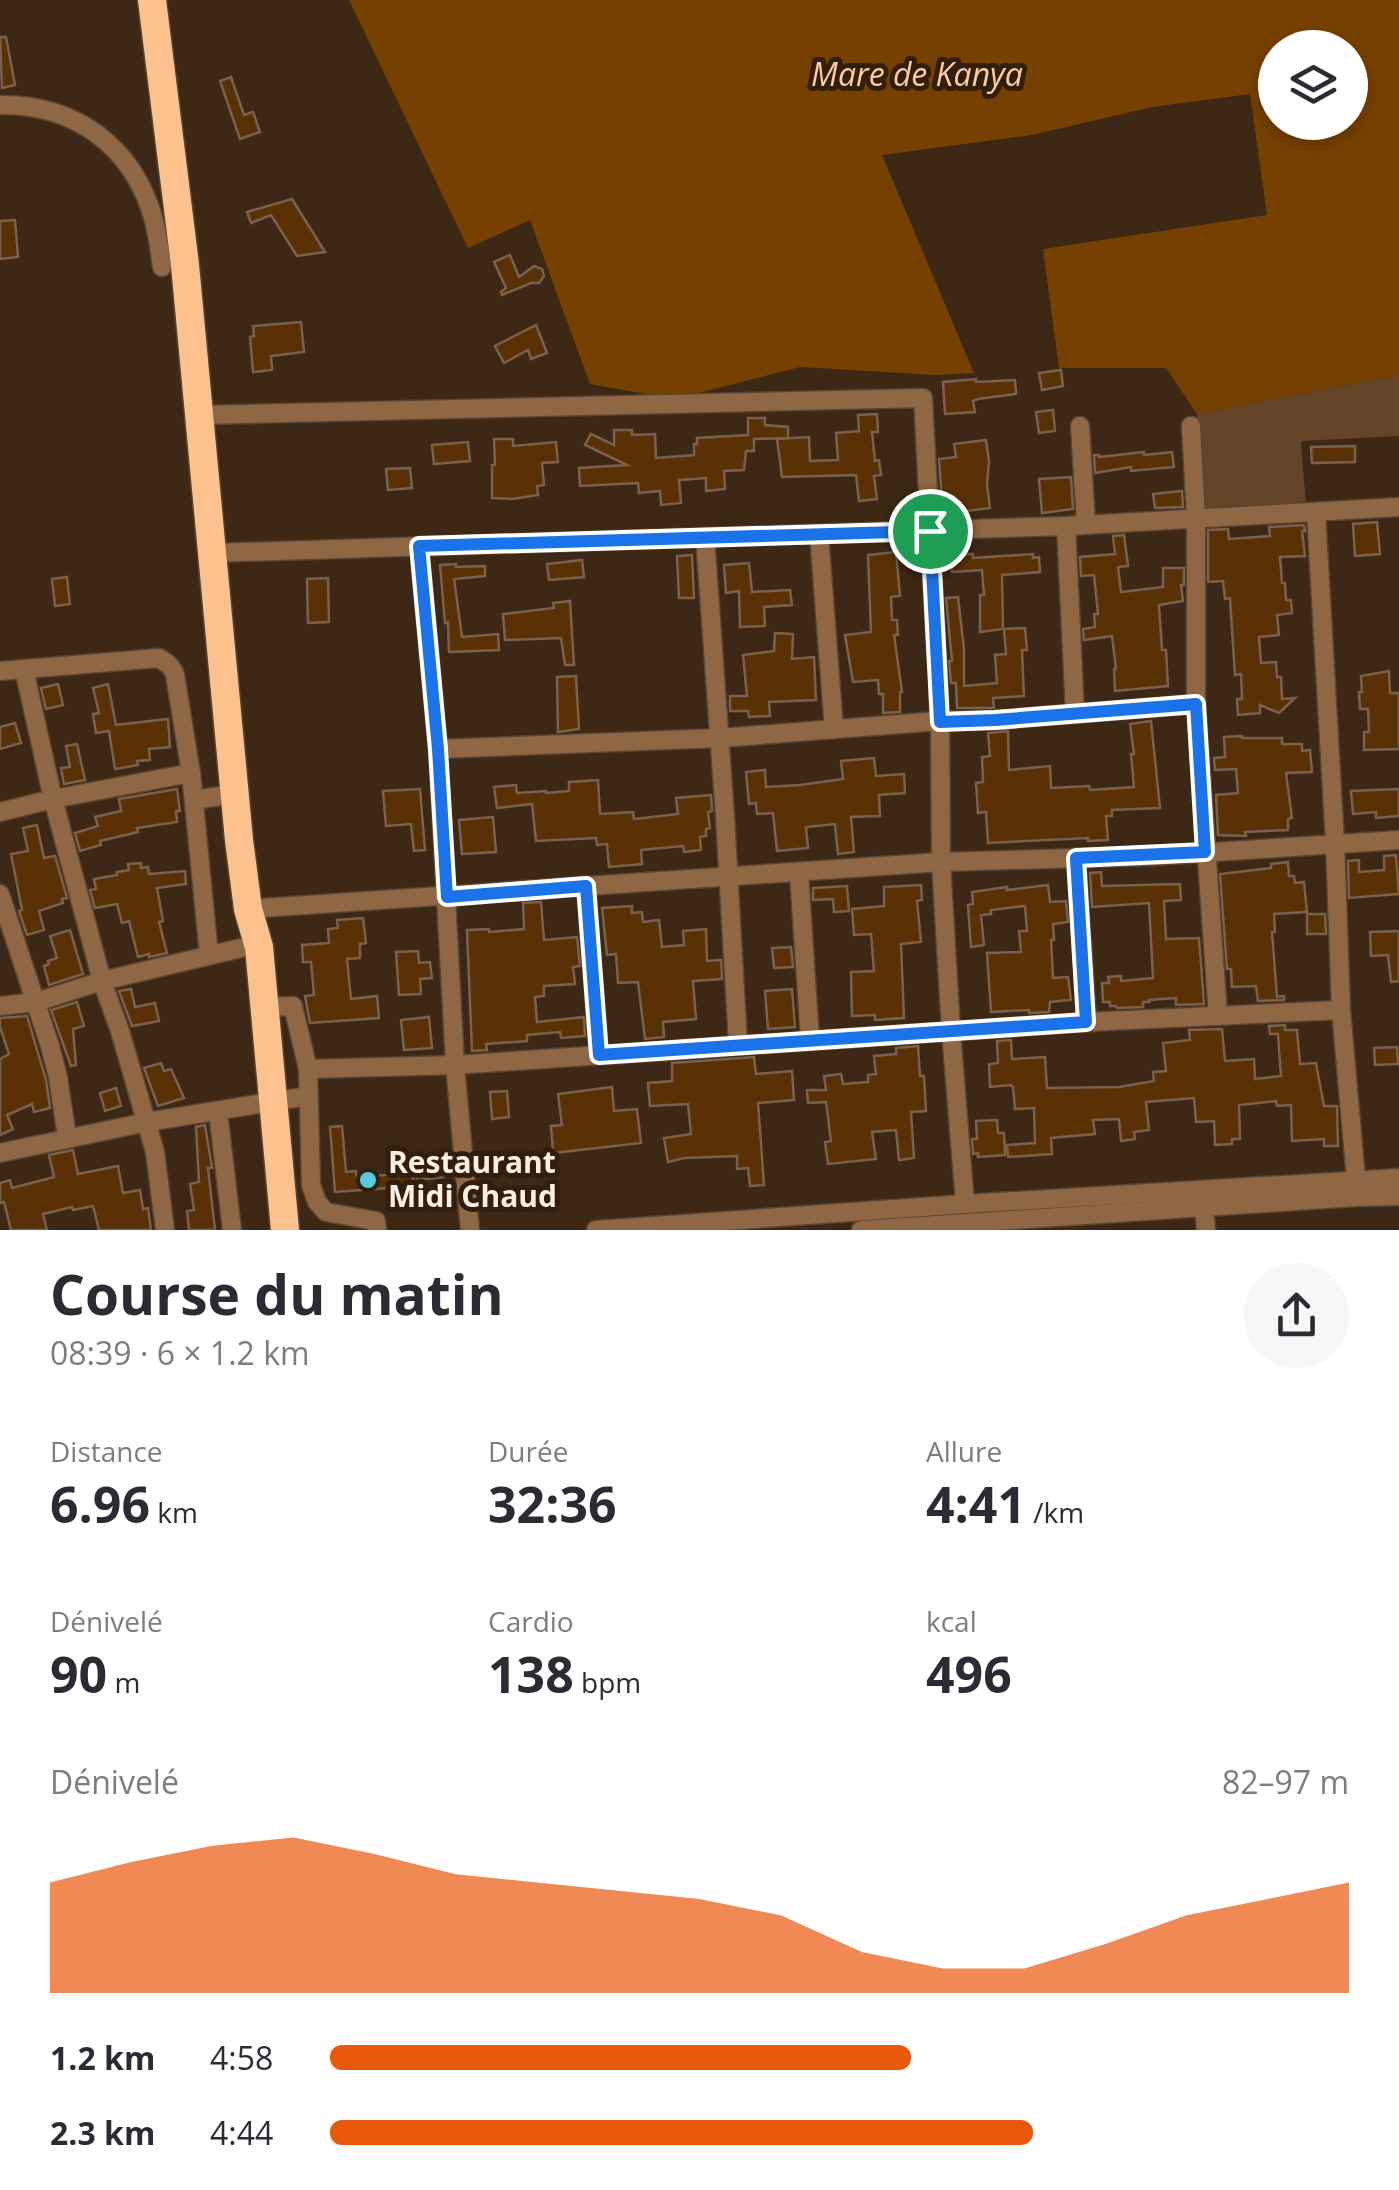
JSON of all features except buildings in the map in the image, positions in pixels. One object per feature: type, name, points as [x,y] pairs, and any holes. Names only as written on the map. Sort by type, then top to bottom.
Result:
[{"type":"highway","points":[[152,0],[185,265],[234,794],[265,1007],[269,1230]]},
{"type":"highway","points":[[248,909],[241,948],[285,1230]]},
{"type":"street","points":[[0,105],[20,105],[74,118],[118,151],[149,204],[162,267]]},
{"type":"street","points":[[199,414],[923,398],[940,722],[941,862],[965,1204]]},
{"type":"street","points":[[1080,426],[1086,524]]},
{"type":"street","points":[[1190,426],[1196,517],[1196,704],[1218,1016]]},
{"type":"street","points":[[212,552],[1066,526],[1399,507]]},
{"type":"street","points":[[1316,512],[1341,1010],[1356,1179]]},
{"type":"street","points":[[1066,526],[1074,714]]},
{"type":"street","points":[[819,534],[834,728]]},
{"type":"street","points":[[706,538],[738,1044]]},
{"type":"street","points":[[419,546],[438,749],[455,1064],[470,1230]]},
{"type":"street","points":[[0,671],[159,658],[173,669],[191,773],[209,955]]},
{"type":"street","points":[[24,668],[53,799],[102,981],[155,1152],[165,1230]]},
{"type":"street","points":[[438,749],[720,738],[1196,704]]},
{"type":"street","points":[[0,812],[191,773]]},
{"type":"street","points":[[194,800],[234,794]]},
{"type":"street","points":[[248,909],[941,862],[1399,840]]},
{"type":"street","points":[[1076,858],[1086,1022]]},
{"type":"street","points":[[799,873],[810,1040]]},
{"type":"street","points":[[586,886],[599,1055]]},
{"type":"street","points":[[0,894],[5,928],[36,1002],[58,1077],[67,1137]]},
{"type":"street","points":[[0,1006],[36,1002],[102,981],[241,948]]},
{"type":"street","points":[[265,1007],[292,1006],[308,1069],[311,1185],[317,1202],[326,1212],[376,1221],[377,1230]]},
{"type":"street","points":[[308,1069],[455,1064],[1086,1022],[1341,1010]]},
{"type":"street","points":[[0,1152],[147,1122],[308,1096]]},
{"type":"street","points":[[218,1112],[232,1230]]},
{"type":"street","points":[[596,1230],[1399,1178]]},
{"type":"street","points":[[861,1230],[1068,1223],[1204,1207],[1399,1196]]},
{"type":"street","points":[[1204,1207],[1206,1230]]},
{"type":"shaded area","points":[[1399,375],[1399,436],[1301,441],[1306,506],[1202,511],[1197,414]]},
{"type":"water","name":"Mare de Kanya","points":[[349,0],[1399,0],[1399,375],[1197,414],[1166,368],[1059,368],[1043,249],[1267,215],[1250,94],[1152,107],[1032,135],[882,155],[974,373],[935,375],[800,367],[675,399],[590,384],[530,220],[468,248]]},
{"type":"place","name":"Restaurant Midi Chaud","points":[[368,1180]]},
{"type":"route","points":[[930,531],[940,722],[1196,704],[1205,852],[1076,858],[1086,1022],[599,1055],[586,886],[447,897],[419,546],[930,531]]}]
